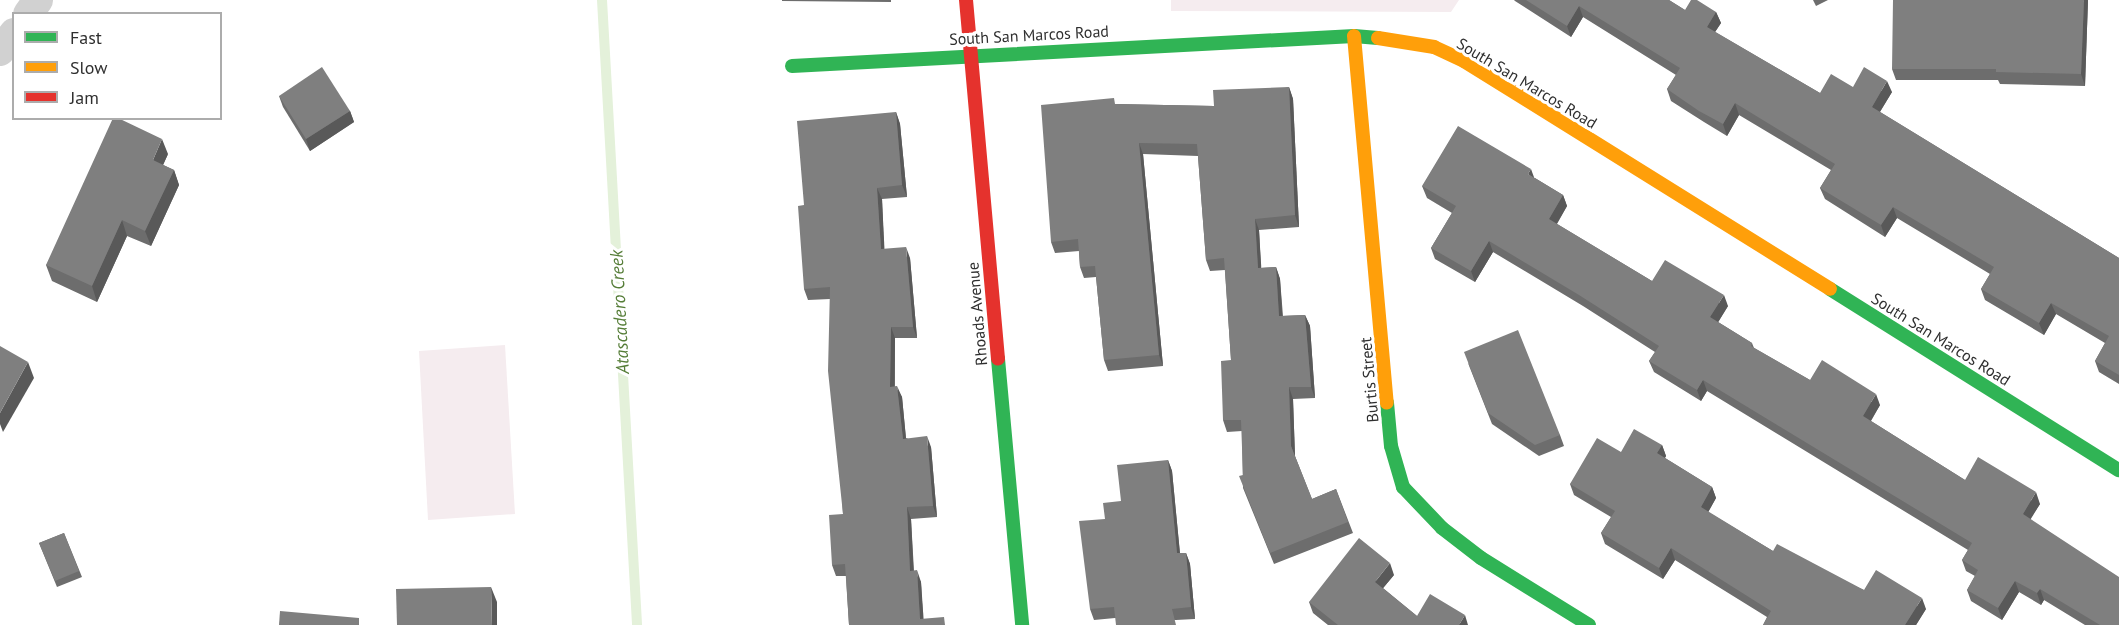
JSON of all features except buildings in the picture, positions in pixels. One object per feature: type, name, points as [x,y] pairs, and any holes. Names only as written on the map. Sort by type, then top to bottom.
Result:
[{"type":"street","name":"Rhoads Avenue","points":[[966,0],[969,55],[1022,625]]},
{"type":"street","points":[[0,51],[12,36]]},
{"type":"street","name":"South San Marcos Road","points":[[792,66],[1354,36],[1403,40],[1464,61],[2119,470]]},
{"type":"street","name":"Burtis Street","points":[[1354,36],[1391,446],[1403,487],[1442,528],[1481,558],[1589,625]]},
{"type":"shaded area","points":[[1171,0],[1459,0],[1451,12],[1171,11]]},
{"type":"shaded area","points":[[505,345],[515,514],[428,520],[419,351]]},
{"type":"waterway","name":"Atascadero Creek","points":[[602,0],[637,625]]},
{"type":"traffic: fast","points":[[792,66],[1354,36],[1378,38]]},
{"type":"traffic: fast","points":[[1830,289],[2119,470]]},
{"type":"traffic: fast","points":[[998,359],[1022,625]]},
{"type":"traffic: fast","points":[[1387,403],[1391,446],[1403,487],[1442,528],[1481,558],[1589,625]]},
{"type":"traffic: slow","points":[[1354,36],[1387,403]]},
{"type":"traffic: slow","points":[[1378,38],[1434,47],[1464,61],[1830,289]]},
{"type":"traffic: jam","points":[[966,0],[998,359]]}]
